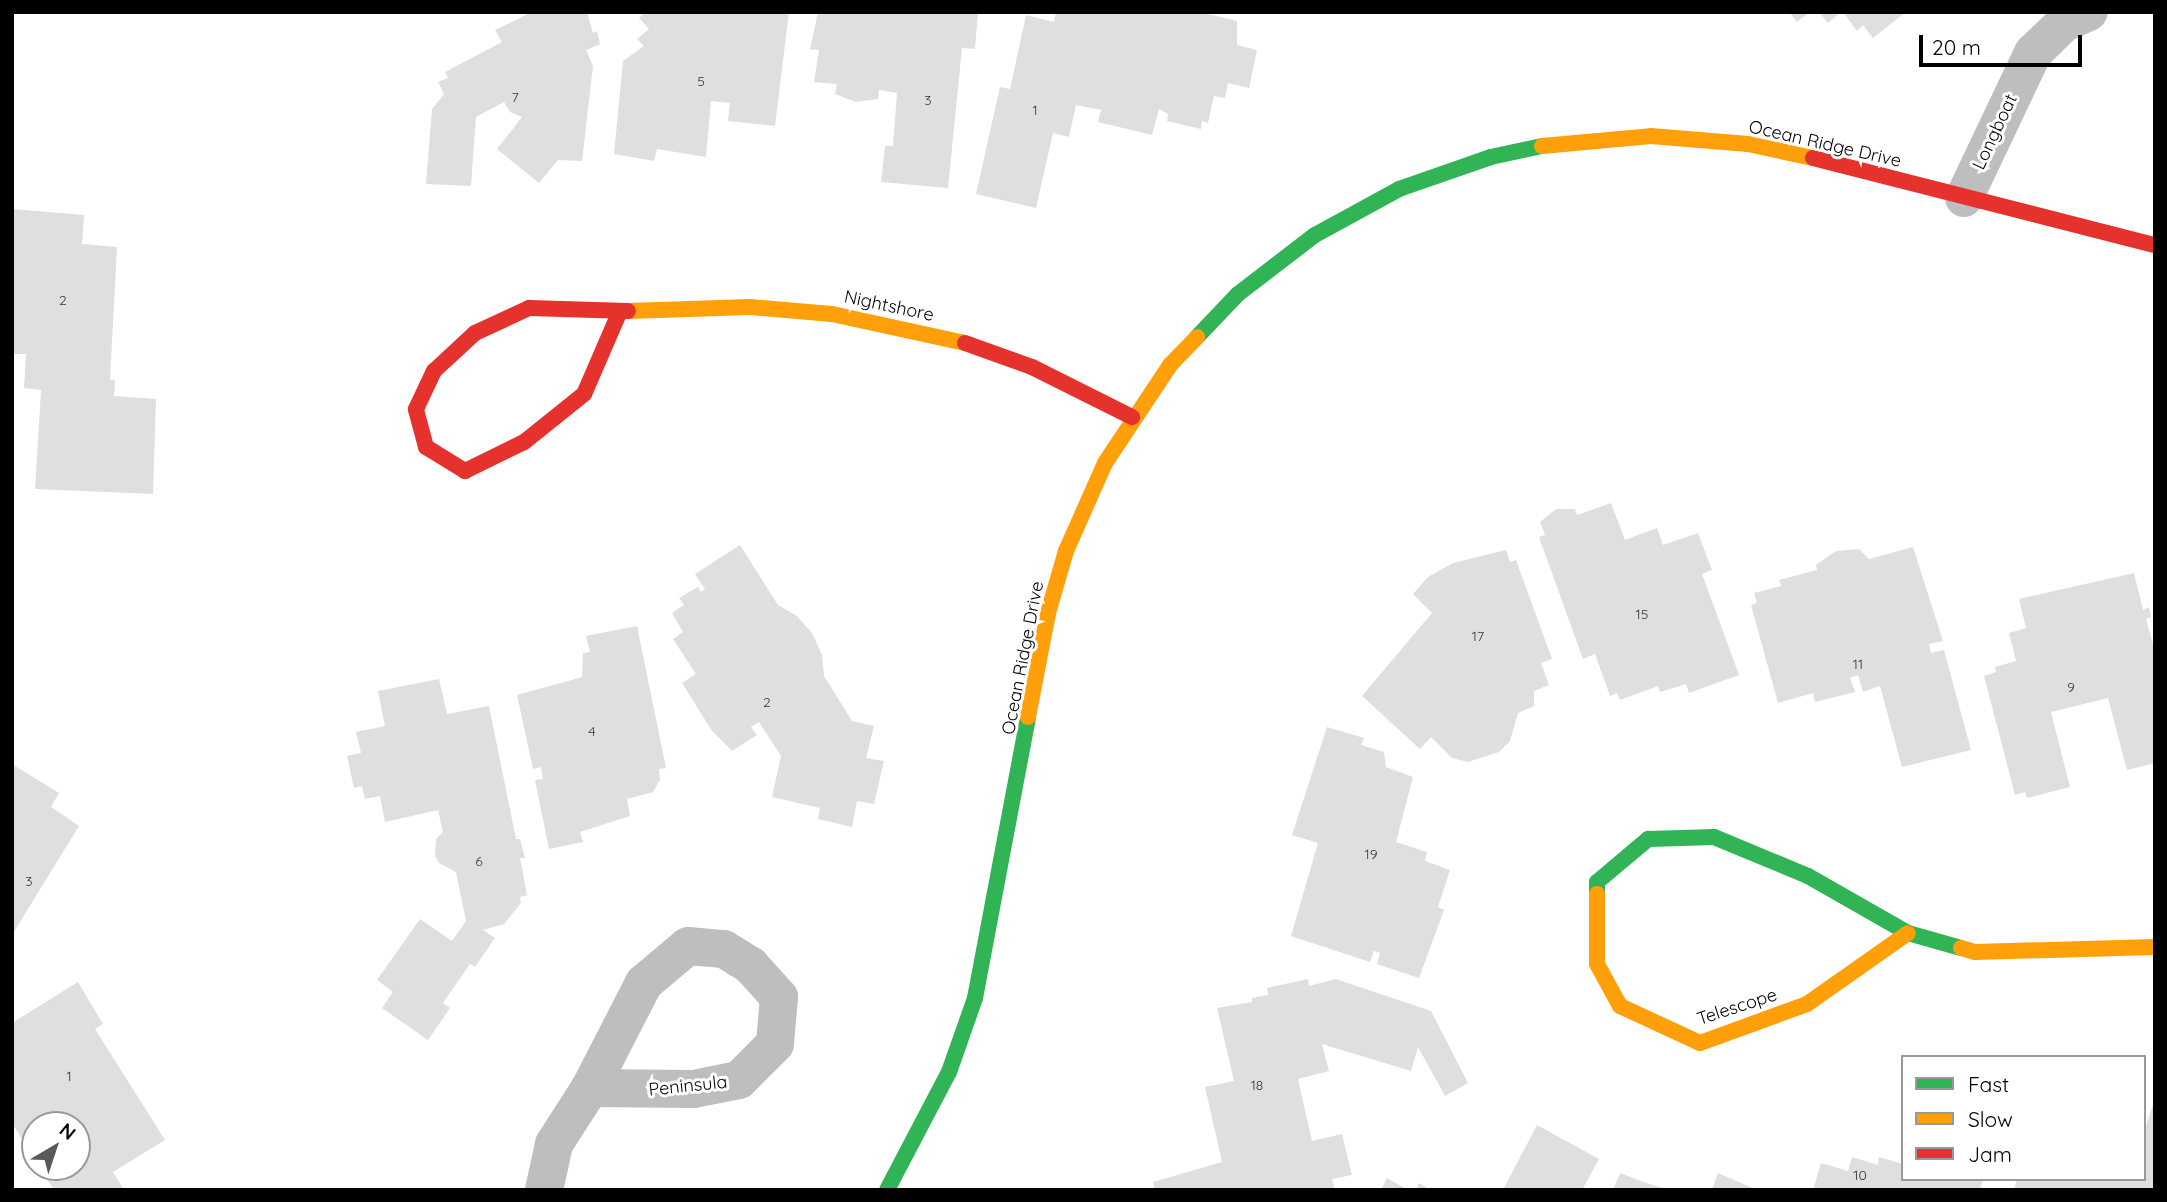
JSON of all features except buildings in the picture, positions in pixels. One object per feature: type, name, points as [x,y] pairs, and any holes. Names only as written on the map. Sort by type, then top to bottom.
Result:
[{"type":"street","name":"Longboat","points":[[1964,198],[2032,53],[2064,23],[2089,12]]},
{"type":"street","name":"Ocean Ridge Drive","points":[[887,1190],[949,1072],[975,998],[1048,613],[1066,551],[1105,463],[1132,417],[1170,365],[1238,294],[1315,235],[1399,189],[1491,157],[1555,143],[1651,136],[1748,144],[2155,245]]},
{"type":"street","name":"Nightshore","points":[[620,311],[584,394],[524,442],[465,471],[426,447],[416,409],[434,371],[475,333],[529,308],[620,311],[750,307],[873,322],[954,339],[1032,368],[1132,417]]},
{"type":"street","name":"Telescope","points":[[1908,933],[1807,1004],[1700,1043],[1620,1006],[1597,964],[1597,882],[1648,839],[1714,837],[1808,876],[1908,933],[1975,952],[2155,947]]},
{"type":"street","name":"Peninsula","points":[[544,1190],[554,1144],[590,1088],[644,983],[688,946],[724,949],[751,966],[779,997],[775,1044],[738,1080],[693,1089],[590,1088]]},
{"type":"traffic: fast","points":[[1197,337],[1238,294],[1315,235],[1399,189],[1491,157],[1542,146]]},
{"type":"traffic: fast","points":[[887,1190],[949,1072],[975,998],[1028,717]]},
{"type":"traffic: fast","points":[[1597,894],[1597,882],[1648,839],[1714,837],[1808,876],[1908,933],[1961,948]]},
{"type":"traffic: slow","points":[[1542,146],[1651,136],[1748,144],[1813,158]]},
{"type":"traffic: slow","points":[[628,311],[750,307],[832,314],[965,343]]},
{"type":"traffic: slow","points":[[1028,717],[1048,613],[1066,551],[1105,463],[1170,365],[1197,337]]},
{"type":"traffic: slow","points":[[1597,894],[1597,964],[1620,1006],[1700,1043],[1807,1004],[1908,933]]},
{"type":"traffic: slow","points":[[1961,948],[1975,952],[2155,947]]},
{"type":"traffic: jam","points":[[1813,158],[2155,245]]},
{"type":"traffic: jam","points":[[620,311],[584,394],[524,442],[465,471],[426,447],[416,409],[434,371],[475,333],[529,308],[628,311]]},
{"type":"traffic: jam","points":[[965,343],[1032,367],[1132,417]]}]
